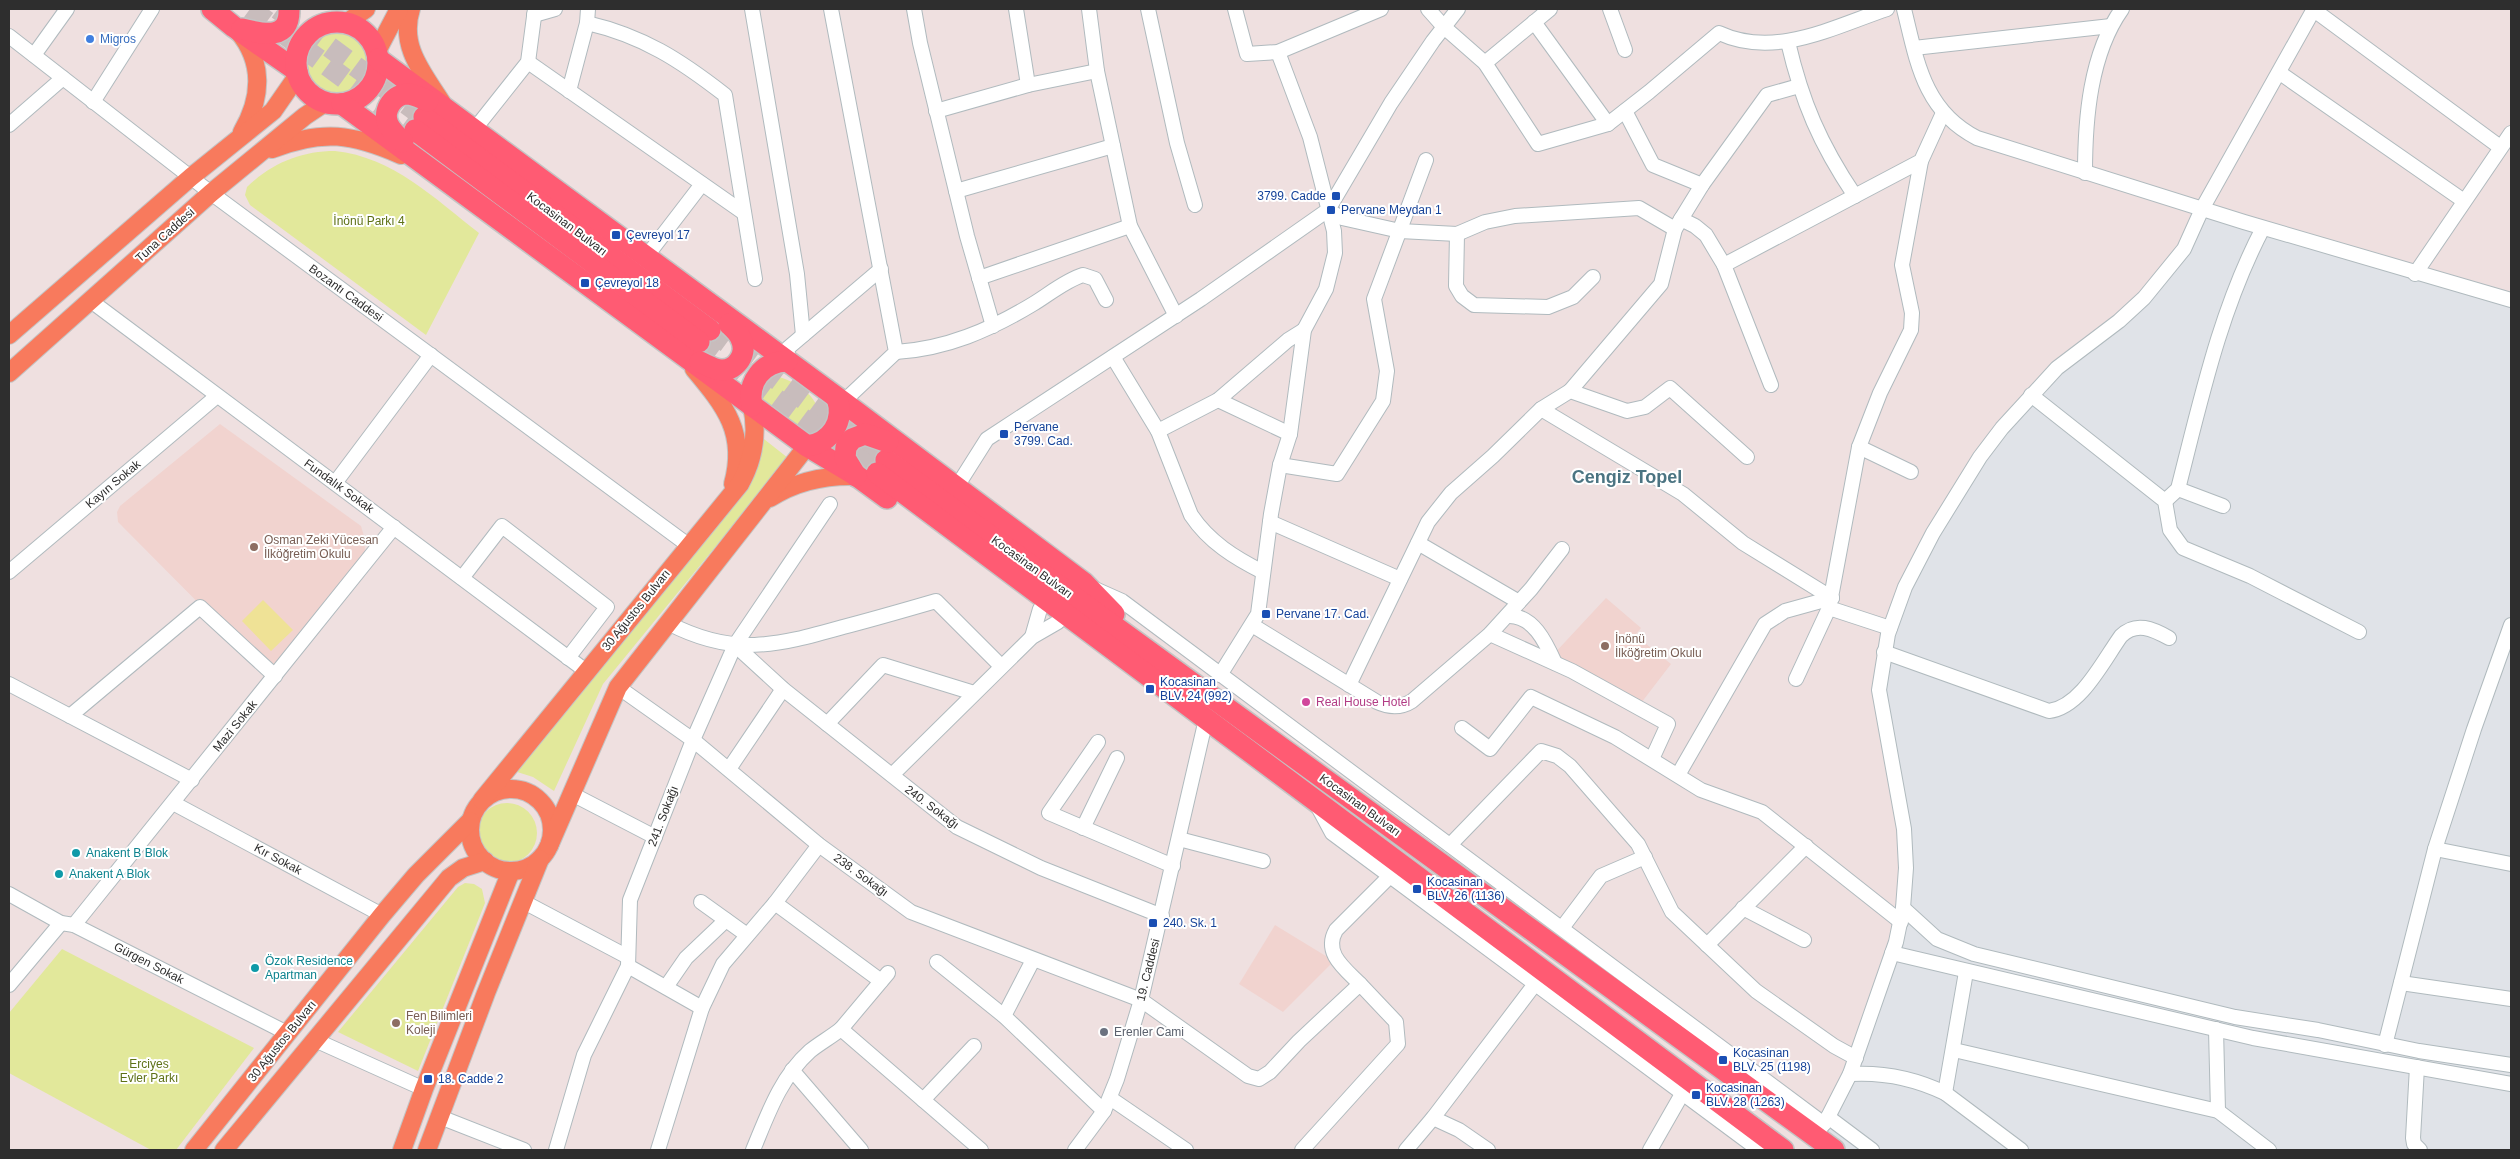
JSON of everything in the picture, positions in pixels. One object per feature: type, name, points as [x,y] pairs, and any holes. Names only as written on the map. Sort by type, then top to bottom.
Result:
[{"type":"highway","points":[[212,9],[298,73]]},
{"type":"highway","points":[[234,27],[264,34],[274,33],[286,24],[289,9]]},
{"type":"highway","points":[[322,9],[363,31],[377,55],[446,110],[840,400],[880,464],[1040,608],[1091,646],[1158,671]]},
{"type":"highway","points":[[344,22],[325,24],[306,37],[298,51],[298,73],[306,89],[334,103],[427,166],[806,446],[880,464],[956,488],[1084,583],[1158,671]]},
{"type":"highway","points":[[334,103],[357,99],[369,89],[377,75],[377,55]]},
{"type":"highway","points":[[427,166],[392,130],[387,120],[388,108],[394,99],[410,94],[446,110]]},
{"type":"highway","name":"Kocasinan Bulvarı","points":[[419,123],[705,336]]},
{"type":"highway","points":[[679,352],[721,370],[731,367],[740,360],[743,350],[741,339],[714,307]]},
{"type":"highway","points":[[752,406],[751,393],[758,374],[768,366],[787,361]]},
{"type":"highway","points":[[806,446],[819,443],[834,430],[839,418],[840,400]]},
{"type":"highway","name":"Kocasinan Bulvarı","points":[[880,464],[1158,671],[1822,1132],[1834,1150]]},
{"type":"highway","name":"Kocasinan Bulvarı","points":[[1158,671],[1206,719],[1782,1150]]},
{"type":"highway","points":[[1790,1150],[1796,1136],[1822,1132]]},
{"type":"main road","points":[[344,22],[366,9]]},
{"type":"main road","points":[[377,55],[399,9]]},
{"type":"main road","points":[[411,9],[407,31],[409,48],[446,110]]},
{"type":"main road","points":[[234,27],[251,52],[259,85],[252,112],[238,139]]},
{"type":"main road","name":"Tuna Caddesi","points":[[9,335],[191,177],[273,111],[298,73]]},
{"type":"main road","name":"Tuna Caddesi","points":[[9,373],[211,193],[305,116],[334,103]]},
{"type":"main road","points":[[256,156],[295,141],[334,136],[369,141],[427,166]]},
{"type":"main road","points":[[679,352],[717,396],[734,426],[738,464],[729,496]]},
{"type":"main road","name":"30 Ağustos Bulvarı","points":[[482,800],[688,545],[740,484],[752,458],[755,438],[752,406]]},
{"type":"main road","points":[[427,1150],[486,993],[618,687],[806,446]]},
{"type":"main road","points":[[763,502],[783,490],[805,482],[880,464]]},
{"type":"main road","points":[[512,788],[534,795],[546,807],[552,822],[545,853],[527,868],[511,871],[495,868],[485,861],[472,845],[470,821],[482,800],[496,791],[512,788]]},
{"type":"main road","name":"30 Ağustos Bulvarı","points":[[194,1150],[289,1034],[382,915],[416,875],[470,821]]},
{"type":"main road","name":"30 Ağustos Bulvarı","points":[[224,1150],[438,891],[463,868],[485,861]]},
{"type":"main road","points":[[402,1150],[424,1088],[511,871]]},
{"type":"main road","points":[[416,875],[438,891]]},
{"type":"street","points":[[34,55],[67,9]]},
{"type":"street","points":[[93,102],[152,9]]},
{"type":"street","points":[[474,130],[528,62],[534,12],[555,9]]},
{"type":"street","points":[[569,90],[587,23],[588,9]]},
{"type":"street","points":[[752,9],[797,274],[803,335]]},
{"type":"street","points":[[831,9],[896,352]]},
{"type":"street","points":[[914,9],[936,111],[992,326]]},
{"type":"street","points":[[1016,9],[1028,84]]},
{"type":"street","points":[[1089,9],[1097,71],[1130,226],[1176,316]]},
{"type":"street","points":[[1148,9],[1177,142],[1195,205]]},
{"type":"street","points":[[1235,9],[1247,54],[1278,52],[1381,9]]},
{"type":"street","points":[[1428,9],[1444,27],[1485,63],[1538,144],[1608,124],[1719,33],[1748,43],[1788,42],[1887,9]]},
{"type":"street","points":[[956,488],[987,439],[1176,316],[1328,210],[1391,103],[1458,9]]},
{"type":"street","points":[[1485,63],[1550,9]]},
{"type":"street","points":[[1610,9],[1625,50]]},
{"type":"street","points":[[1904,9],[1925,84],[1943,113],[1959,128],[1978,138],[2202,210],[2416,274],[2511,300]]},
{"type":"street","points":[[2085,173],[2086,130],[2091,94],[2111,26],[2122,9]]},
{"type":"street","points":[[1822,1132],[1856,1058],[1892,954],[1903,908],[1906,868],[1904,829],[1879,690],[1884,652],[1904,587],[1933,532],[1980,457],[2031,395],[2057,368],[2119,321],[2144,298],[2184,249],[2202,210],[2314,9],[2500,147]]},
{"type":"street","points":[[1534,22],[1608,124]]},
{"type":"street","points":[[587,23],[618,31],[657,48],[681,62],[725,94],[755,278]]},
{"type":"street","points":[[1914,48],[2111,26]]},
{"type":"street","name":"Bozantı Caddesi","points":[[9,36],[211,193],[688,545]]},
{"type":"street","points":[[1788,42],[1799,86],[1823,143],[1855,196]]},
{"type":"street","points":[[1220,675],[1258,614],[1270,522],[1280,465],[1290,434],[1304,330],[1326,289],[1334,265],[1335,242],[1310,137],[1278,52]]},
{"type":"street","points":[[528,62],[744,214]]},
{"type":"street","points":[[936,111],[1028,84],[1097,71]]},
{"type":"street","points":[[2280,73],[2464,201]]},
{"type":"street","points":[[9,125],[62,78]]},
{"type":"street","points":[[1349,685],[1428,522],[1451,492],[1493,456],[1541,409],[1570,391],[1661,284],[1678,224],[1702,185],[1767,95],[1799,86]]},
{"type":"street","points":[[1625,111],[1653,165],[1702,185]]},
{"type":"street","points":[[1796,679],[1830,603],[1859,447],[1880,393],[1912,330],[1912,313],[1902,265],[1921,161],[1943,113]]},
{"type":"street","points":[[2416,274],[2511,133]]},
{"type":"street","points":[[956,191],[1113,146]]},
{"type":"street","points":[[1280,465],[1337,474],[1384,401],[1387,371],[1374,299],[1426,160]]},
{"type":"street","points":[[1724,266],[1921,161]]},
{"type":"street","points":[[646,257],[702,184]]},
{"type":"street","points":[[1328,210],[1342,218],[1400,230],[1457,234],[1485,222],[1515,216],[1639,208],[1678,224],[1695,226],[1706,235],[1724,266],[1771,385]]},
{"type":"street","points":[[979,278],[1130,226]]},
{"type":"street","points":[[2165,501],[2178,489],[2223,319],[2239,278],[2263,228]]},
{"type":"street","points":[[1457,234],[1456,286],[1462,296],[1474,305],[1548,307],[1573,297],[1593,277]]},
{"type":"street","points":[[787,361],[788,348],[881,269]]},
{"type":"street","points":[[840,400],[896,352],[946,345],[992,326],[1083,275],[1095,279],[1106,300]]},
{"type":"street","name":"Fundalık Sokak","points":[[91,301],[586,671]]},
{"type":"street","points":[[1158,431],[1218,400],[1288,340],[1304,330]]},
{"type":"street","points":[[335,483],[430,355]]},
{"type":"street","points":[[1113,357],[1158,431],[1191,515],[1197,524],[1210,539],[1231,555],[1263,572]]},
{"type":"street","points":[[1570,391],[1627,412],[1645,407],[1670,388],[1747,457]]},
{"type":"street","points":[[2031,395],[2165,501],[2170,530],[2183,548],[2250,576],[2358,632]]},
{"type":"street","name":"Kayın Sokak","points":[[9,572],[217,396]]},
{"type":"street","points":[[1218,400],[1290,434]]},
{"type":"street","points":[[1541,409],[1683,494],[1743,543],[1830,603],[1890,628]]},
{"type":"street","points":[[1859,447],[1911,472]]},
{"type":"street","points":[[2178,489],[2223,506]]},
{"type":"street","name":"241. Sokağı","points":[[556,1150],[584,1055],[628,961],[630,900],[693,740],[735,645],[830,504]]},
{"type":"street","points":[[1270,522],[1400,579]]},
{"type":"street","points":[[462,578],[502,526],[607,607],[568,658]]},
{"type":"street","name":"Mazi Sokak","points":[[9,985],[68,924],[173,803],[394,527]]},
{"type":"street","points":[[1418,543],[1519,602]]},
{"type":"street","points":[[1252,625],[1383,705],[1401,706],[1412,701],[1490,634],[1519,602],[1562,548]]},
{"type":"street","points":[[1084,583],[1122,601],[1562,928],[1822,1132],[1872,1150]]},
{"type":"street","points":[[668,623],[708,640],[735,645],[785,643],[936,601],[1001,666]]},
{"type":"street","points":[[1678,775],[1765,624],[1785,611],[1830,603]]},
{"type":"street","points":[[70,716],[200,607],[275,676]]},
{"type":"street","points":[[1032,637],[1040,608]]},
{"type":"street","points":[[1507,616],[1516,616],[1530,623],[1543,640],[1555,663]]},
{"type":"street","points":[[892,775],[1032,637],[1058,622]]},
{"type":"street","points":[[2385,1045],[2435,849],[2511,625]]},
{"type":"street","points":[[1884,652],[2049,711],[2062,708],[2074,701],[2121,636],[2129,630],[2146,628],[2169,638]]},
{"type":"street","points":[[1490,634],[1555,663],[1668,724],[1652,759]]},
{"type":"street","name":"240. Sokağı","points":[[735,645],[783,689],[957,827],[1041,868],[1162,916]]},
{"type":"street","points":[[827,724],[884,665],[974,693]]},
{"type":"street","points":[[9,684],[192,780]]},
{"type":"street","name":"238. Sokağı","points":[[618,687],[693,740],[819,845],[912,912],[1141,1000],[1248,1076],[1259,1079],[1270,1072],[1299,1041],[1360,984]]},
{"type":"street","points":[[729,769],[783,689]]},
{"type":"street","points":[[1462,728],[1490,749],[1531,697],[1615,737],[1700,790],[1762,812],[1900,922]]},
{"type":"street","name":"19. Caddesi","points":[[1075,1150],[1104,1111],[1110,1098],[1141,1000],[1162,916],[1206,719]]},
{"type":"street","points":[[1098,742],[1049,813],[1173,866]]},
{"type":"street","points":[[1450,845],[1541,751],[1557,756],[1570,766],[1638,844],[1672,912],[1756,991],[1834,1046],[1856,1058]]},
{"type":"street","points":[[1083,828],[1118,758]]},
{"type":"street","points":[[572,794],[655,837]]},
{"type":"street","points":[[1314,800],[1332,833],[1759,1150]]},
{"type":"street","name":"Kır Sokak","points":[[173,803],[382,915]]},
{"type":"street","points":[[1179,839],[1263,861]]},
{"type":"street","points":[[658,1150],[702,1008],[723,964],[775,903],[819,845]]},
{"type":"street","points":[[1707,945],[1806,846]]},
{"type":"street","points":[[2435,849],[2511,864]]},
{"type":"street","points":[[1562,928],[1601,876],[1645,857]]},
{"type":"street","points":[[1302,1150],[1398,1044],[1396,1022],[1335,958],[1330,946],[1336,930],[1390,876]]},
{"type":"street","name":"Gürgen Sokak","points":[[9,894],[289,1034]]},
{"type":"street","points":[[524,902],[628,961],[666,987],[702,1008]]},
{"type":"street","points":[[701,902],[748,935]]},
{"type":"street","points":[[753,1150],[772,1102],[792,1070],[810,1052],[841,1029],[884,977],[775,903]]},
{"type":"street","points":[[1743,908],[1804,940]]},
{"type":"street","points":[[1903,908],[1937,938],[1974,954],[2235,1017],[2318,1030],[2385,1045],[2511,1065]]},
{"type":"street","points":[[666,987],[686,958],[726,920]]},
{"type":"street","points":[[1892,954],[2216,1030],[2511,1084]]},
{"type":"street","points":[[1004,1016],[1033,960]]},
{"type":"street","points":[[938,962],[1004,1016],[1104,1111]]},
{"type":"street","points":[[1945,1093],[1954,1050],[1966,972]]},
{"type":"street","points":[[2401,983],[2511,999]]},
{"type":"street","points":[[1406,1150],[1433,1118],[1535,984]]},
{"type":"street","points":[[841,1029],[981,1150]]},
{"type":"street","points":[[2216,1030],[2218,1111]]},
{"type":"street","points":[[315,1040],[424,1088]]},
{"type":"street","points":[[924,1100],[974,1046]]},
{"type":"street","points":[[1954,1050],[2218,1111],[2269,1150]]},
{"type":"street","points":[[2417,1067],[2413,1138],[2414,1144],[2420,1150]]},
{"type":"street","points":[[792,1070],[861,1150]]},
{"type":"street","points":[[1850,1074],[1895,1075],[1922,1083],[1945,1093],[2021,1150]]},
{"type":"street","points":[[1650,1150],[1682,1094]]},
{"type":"street","points":[[1110,1098],[1185,1150]]},
{"type":"street","points":[[440,1117],[524,1150]]},
{"type":"street","points":[[1433,1118],[1459,1130],[1481,1148]]},
{"type":"shaded area","points":[[2200,215],[2511,301],[2511,1150],[1810,1150],[1807,1148],[1820,1130],[1868,1025],[1906,875],[1879,690],[1905,584],[2017,408],[2130,311]]},
{"type":"shaded area","name":"Osman Zeki Yücesan İlköğretim Okulu","points":[[220,424],[361,526],[364,536],[365,551],[296,652],[278,670],[260,665],[118,522],[117,512],[120,506]]},
{"type":"shaded area","name":"İnönü İlköğretim Okulu","points":[[1606,598],[1641,628],[1635,635],[1671,664],[1638,707],[1552,656]]},
{"type":"shaded area","points":[[263,600],[293,630],[271,651],[242,621]]},
{"type":"shaded area","points":[[1275,925],[1334,961],[1283,1012],[1239,984]]},
{"type":"green space","points":[[337,31],[355,37],[363,45],[369,63],[363,81],[355,89],[337,95],[319,89],[311,81],[305,63],[311,45],[319,37]]},
{"type":"green space","name":"İnönü Parkı 4","points":[[335,151],[356,155],[394,171],[429,194],[479,233],[426,335],[250,205],[245,195],[247,187],[277,165],[310,153]]},
{"type":"green space","points":[[779,377],[794,383],[813,399],[819,413],[818,421],[812,429],[803,433],[759,410],[757,390],[769,379]]},
{"type":"green space","points":[[759,435],[788,458],[603,684],[554,791],[533,777],[514,771],[739,500],[745,490]]},
{"type":"green space","points":[[507,803],[523,808],[528,812],[532,817],[537,833],[532,849],[528,854],[523,858],[507,863],[491,858],[486,854],[482,849],[477,833],[482,817],[486,812],[491,808]]},
{"type":"green space","points":[[465,883],[474,884],[482,889],[485,903],[418,1071],[338,1032],[458,887]]},
{"type":"green space","name":"Erciyes Evler Parkı","points":[[62,949],[254,1048],[176,1150],[151,1150],[9,1073],[9,1013]]},
{"type":"tunnel","points":[[250,9],[415,130]]},
{"type":"tunnel","points":[[278,9],[424,117]]},
{"type":"tunnel","points":[[710,330],[886,460]]},
{"type":"tunnel","points":[[699,342],[877,473]]},
{"type":"place","name":"Migros","points":[[90,39]]},
{"type":"place","name":"3799. Cadde","points":[[1336,196]]},
{"type":"place","name":"Pervane Meydan 1","points":[[1331,210]]},
{"type":"place","name":"Çevreyol 17","points":[[616,235]]},
{"type":"place","name":"Çevreyol 18","points":[[585,283]]},
{"type":"place","name":"Pervane 3799. Cad.","points":[[1004,434]]},
{"type":"place","name":"Osman Zeki Yücesan İlköğretim Okulu","points":[[254,547]]},
{"type":"place","name":"Pervane 17. Cad.","points":[[1266,614]]},
{"type":"place","name":"İnönü İlköğretim Okulu","points":[[1605,646]]},
{"type":"place","name":"Kocasinan BLV. 24 (992)","points":[[1150,689]]},
{"type":"place","name":"Real House Hotel","points":[[1306,702]]},
{"type":"place","name":"Anakent B Blok","points":[[76,853]]},
{"type":"place","name":"Anakent A Blok","points":[[59,874]]},
{"type":"place","name":"Kocasinan BLV. 26 (1136)","points":[[1417,889]]},
{"type":"place","name":"240. Sk. 1","points":[[1153,923]]},
{"type":"place","name":"Özok Residence Apartman","points":[[255,968]]},
{"type":"place","name":"Fen Bilimleri Koleji","points":[[396,1023]]},
{"type":"place","name":"Erenler Cami","points":[[1104,1032]]},
{"type":"place","name":"Kocasinan BLV. 25 (1198)","points":[[1723,1060]]},
{"type":"place","name":"18. Cadde 2","points":[[428,1079]]},
{"type":"place","name":"Kocasinan BLV. 28 (1263)","points":[[1696,1095]]},
{"type":"district","name":"Cengiz Topel","points":[[1627,477]]}]
